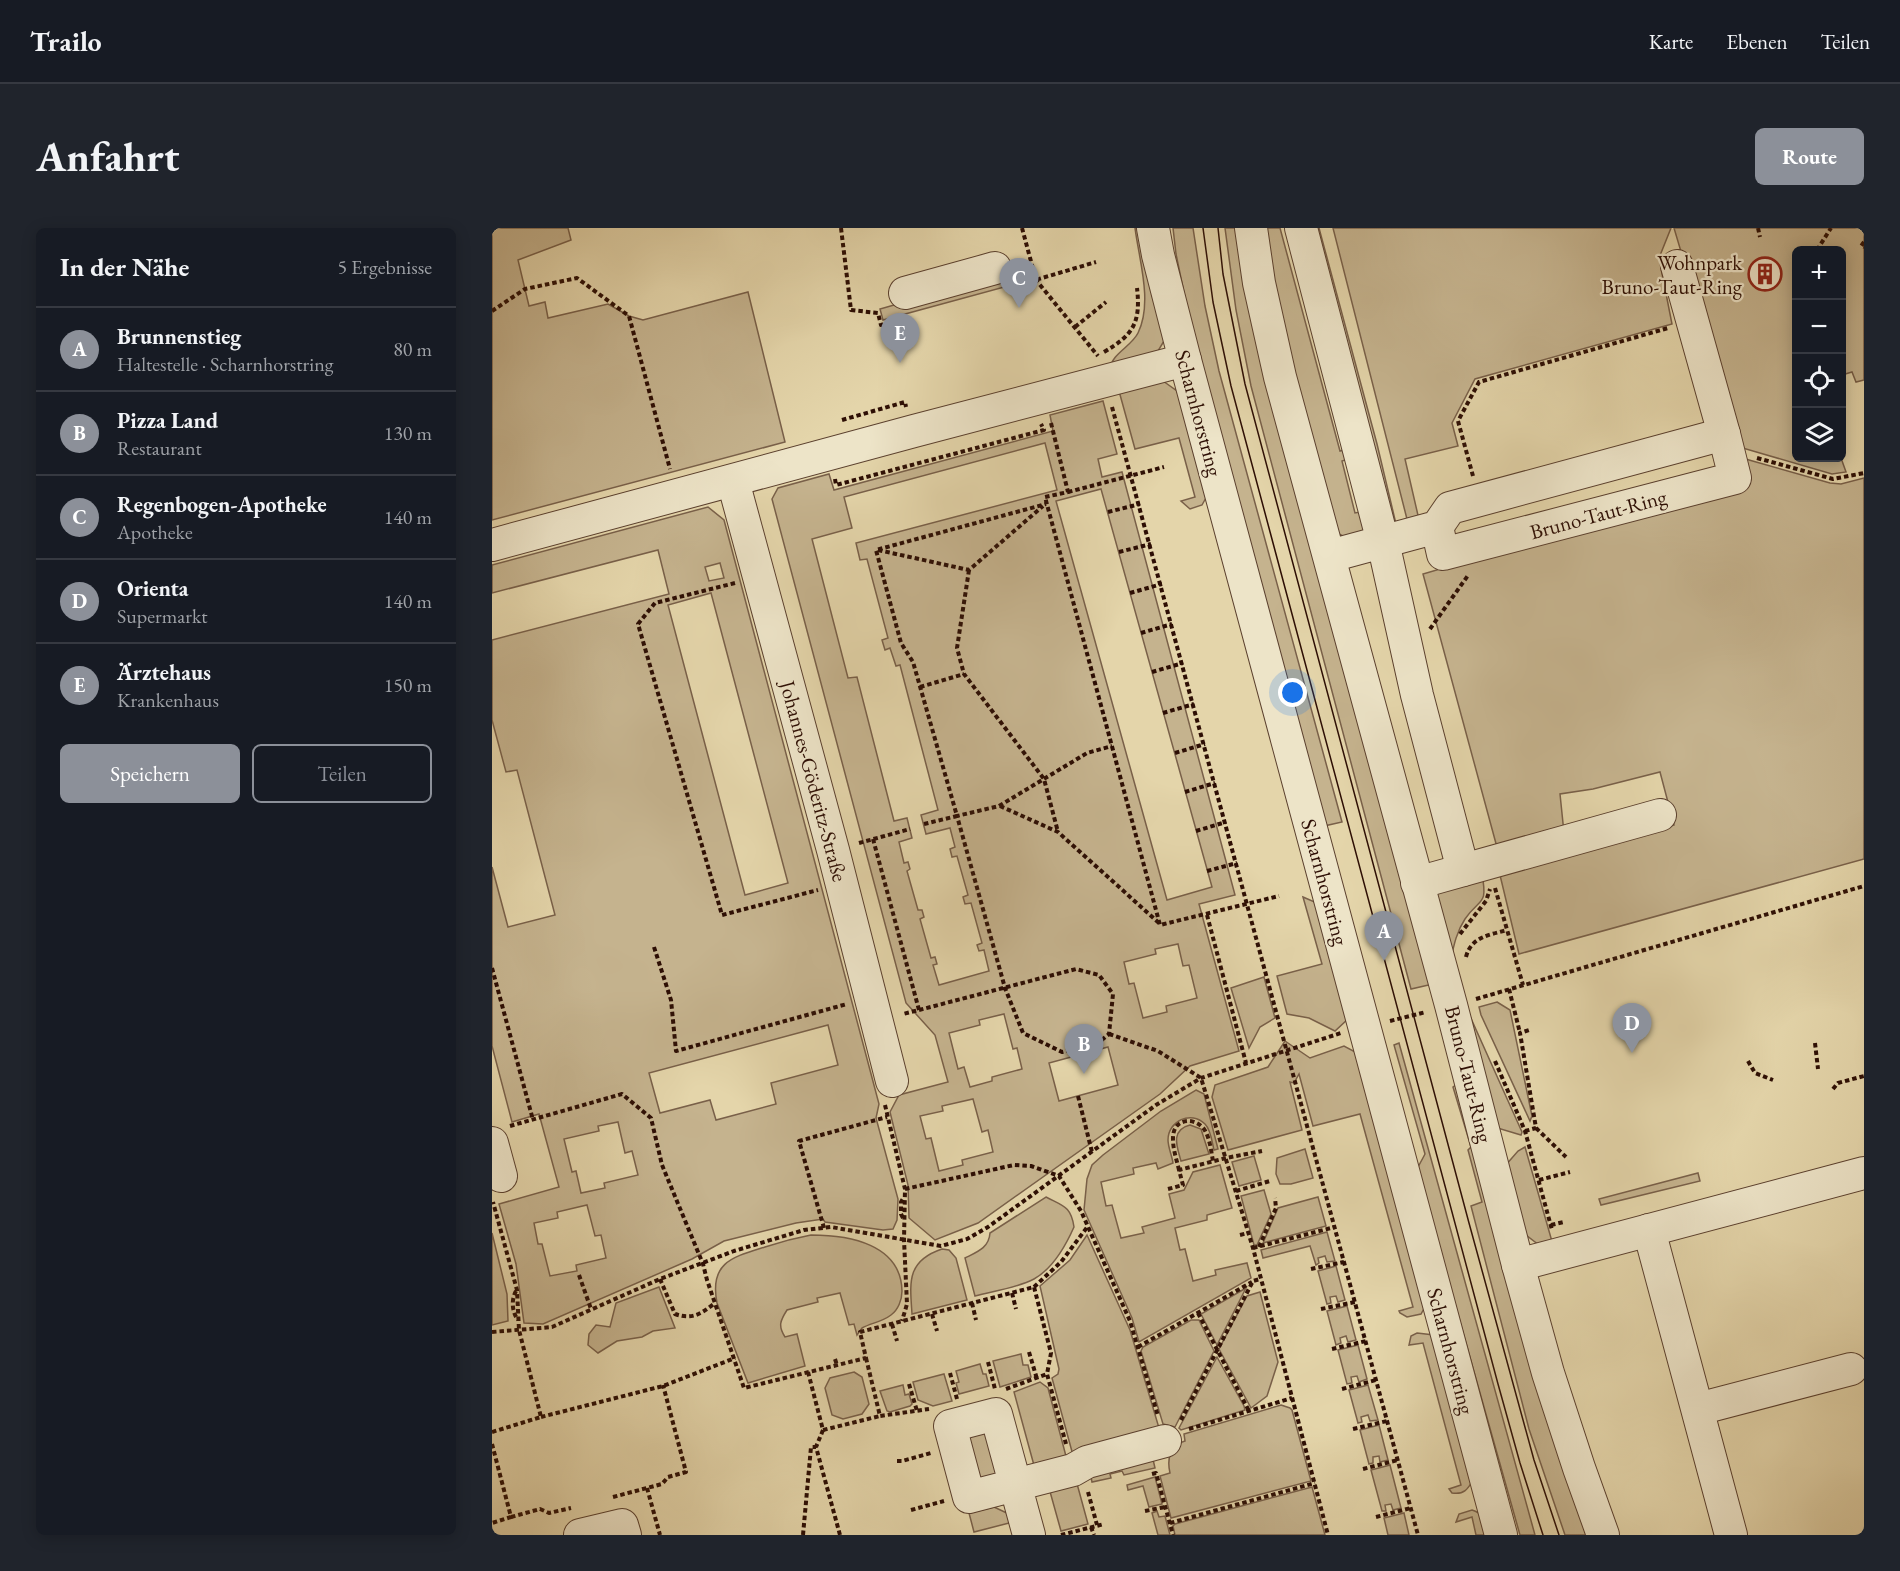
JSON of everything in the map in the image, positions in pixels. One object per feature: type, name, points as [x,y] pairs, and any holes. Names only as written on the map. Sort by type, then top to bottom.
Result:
[{"type":"street","name":"Scharnhorstring","points":[[1154,228],[1158,255],[1185,360],[1500,1535]]},
{"type":"street","name":"Bruno-Taut-Ring","points":[[1251,228],[1259,283],[1274,352],[1451,1005],[1518,1265],[1560,1413],[1603,1535]]},
{"type":"street","points":[[1301,228],[1383,542],[1417,695],[1463,870]]},
{"type":"street","name":"Bruno-Taut-Ring","points":[[1437,527],[1443,554],[1735,478],[1677,266]]},
{"type":"street","points":[[905,293],[995,268]]},
{"type":"street","points":[[492,545],[1185,360]]},
{"type":"street","points":[[1330,556],[1437,527],[1450,508],[1726,442]]},
{"type":"street","name":"Johannes-Göderitz-Straße","points":[[733,481],[833,850],[892,1081]]},
{"type":"street","points":[[1417,883],[1660,815]]},
{"type":"street","points":[[497,1136],[501,1176]]},
{"type":"street","points":[[1518,1265],[1555,1239],[1649,1230],[1864,1173]]},
{"type":"street","points":[[1649,1230],[1731,1535]]},
{"type":"street","points":[[1698,1409],[1851,1368]]},
{"type":"street","points":[[1029,1535],[1015,1484],[1077,1468],[1087,1462],[1176,1432]]},
{"type":"street","points":[[581,1520],[622,1525],[625,1535]]},
{"type":"path","points":[[1022,228],[1036,280],[1098,355],[1121,342],[1133,328],[1137,307],[1136,283]]},
{"type":"path","points":[[1758,228],[1760,237]]},
{"type":"path","points":[[1820,246],[1831,228]]},
{"type":"path","points":[[1864,242],[1861,246],[1864,247]]},
{"type":"path","points":[[1036,280],[1096,262]]},
{"type":"path","points":[[492,311],[525,289],[577,278],[629,316],[677,496]]},
{"type":"path","points":[[1075,327],[1106,302]]},
{"type":"path","points":[[1479,500],[1458,421],[1479,382],[1692,322]]},
{"type":"path","points":[[1044,396],[1068,492]]},
{"type":"path","points":[[1110,398],[1418,1535]]},
{"type":"path","points":[[832,423],[904,402]]},
{"type":"path","points":[[1726,442],[1833,479],[1864,473]]},
{"type":"path","points":[[1160,925],[1045,497],[1164,467]]},
{"type":"path","points":[[876,550],[1046,504]]},
{"type":"path","points":[[1046,504],[969,570],[957,648],[964,674],[1044,779],[1058,832]]},
{"type":"path","points":[[1108,512],[1140,504]]},
{"type":"path","points":[[1426,635],[1481,559],[1487,542]]},
{"type":"path","points":[[1119,552],[1151,544]]},
{"type":"path","points":[[876,550],[969,570]]},
{"type":"path","points":[[654,947],[671,1000],[676,1051],[873,1009],[919,1010],[1005,988],[1076,969],[1099,975],[1113,994],[1109,1034],[1097,1044],[1062,1052],[1023,1033],[1005,988],[913,662],[901,643],[876,550]]},
{"type":"path","points":[[759,576],[656,603],[638,624],[722,915],[841,884]]},
{"type":"path","points":[[1130,593],[1162,584]]},
{"type":"path","points":[[1141,633],[1172,624]]},
{"type":"path","points":[[1152,672],[1183,663]]},
{"type":"path","points":[[920,687],[964,674]]},
{"type":"path","points":[[1164,712],[1194,704]]},
{"type":"path","points":[[1175,753],[1205,744]]},
{"type":"path","points":[[924,824],[999,806],[1087,753],[1112,746]]},
{"type":"path","points":[[1185,792],[1215,783]]},
{"type":"path","points":[[999,806],[1058,832],[1160,925]]},
{"type":"path","points":[[1196,831],[1226,822]]},
{"type":"path","points":[[833,850],[910,829]]},
{"type":"path","points":[[873,839],[919,1010]]},
{"type":"path","points":[[1208,871],[1237,863]]},
{"type":"path","points":[[1458,940],[1466,924],[1486,901],[1491,886]]},
{"type":"path","points":[[1480,998],[1864,886]]},
{"type":"path","points":[[1160,925],[1279,896]]},
{"type":"path","points":[[1207,915],[1246,1063]]},
{"type":"path","points":[[1466,959],[1469,947],[1478,939],[1507,930]]},
{"type":"path","points":[[492,968],[533,1120]]},
{"type":"path","points":[[1509,989],[1520,1033],[1536,1128],[1566,1157]]},
{"type":"path","points":[[1385,1022],[1435,1010]]},
{"type":"path","points":[[1520,1033],[1529,1030]]},
{"type":"path","points":[[492,1332],[552,1327],[660,1279],[734,1251],[804,1230],[831,1227],[941,1246],[967,1239],[988,1227],[1156,1105],[1201,1078],[1346,1032]]},
{"type":"path","points":[[1109,1034],[1158,1051],[1201,1078],[1248,1233],[1328,1535]]},
{"type":"path","points":[[1815,1043],[1818,1069]]},
{"type":"path","name":"Bruno-Taut-Ring","points":[[1492,1053],[1525,1131],[1555,1239]]},
{"type":"path","points":[[1748,1061],[1755,1073],[1773,1080]]},
{"type":"path","points":[[1833,1089],[1838,1083],[1864,1076]]},
{"type":"path","points":[[892,1081],[884,1106],[905,1189],[904,1240],[907,1304],[902,1321]]},
{"type":"path","points":[[497,1136],[533,1120],[622,1094],[651,1118],[662,1166],[703,1264],[744,1388],[866,1358]]},
{"type":"path","points":[[1078,1096],[1092,1152]]},
{"type":"path","points":[[824,1228],[799,1141],[887,1117]]},
{"type":"path","points":[[1168,1189],[1183,1185],[1173,1134],[1182,1122],[1197,1122],[1203,1127],[1213,1161]]},
{"type":"path","name":"Bruno-Taut-Ring","points":[[1525,1131],[1536,1128]]},
{"type":"path","points":[[1179,1170],[1262,1151]]},
{"type":"path","points":[[905,1189],[1014,1165],[1031,1166],[1059,1176],[1088,1226],[1176,1432]]},
{"type":"path","points":[[1539,1180],[1570,1172]]},
{"type":"path","points":[[501,1176],[493,1202],[517,1290],[519,1330],[541,1417]]},
{"type":"path","points":[[1236,1191],[1270,1181]]},
{"type":"path","points":[[1259,1247],[1275,1208],[1275,1198]]},
{"type":"path","points":[[1555,1239],[1564,1222]]},
{"type":"path","points":[[880,1416],[860,1332],[1034,1287],[1061,1262],[1088,1226]]},
{"type":"path","points":[[1252,1248],[1335,1227]]},
{"type":"path","points":[[1240,1235],[1248,1233]]},
{"type":"path","points":[[1311,1269],[1344,1262]]},
{"type":"path","points":[[579,1275],[591,1309]]},
{"type":"path","points":[[660,1279],[675,1314],[686,1318],[701,1315],[715,1303]]},
{"type":"path","points":[[1138,1347],[1253,1281],[1269,1280]]},
{"type":"path","points":[[1176,1432],[1253,1281]]},
{"type":"path","points":[[1034,1287],[1051,1353],[1047,1374],[1097,1526]]},
{"type":"path","points":[[1012,1293],[1016,1309]]},
{"type":"path","points":[[1321,1309],[1355,1302]]},
{"type":"path","points":[[972,1303],[976,1320]]},
{"type":"path","points":[[1198,1313],[1249,1411]]},
{"type":"path","points":[[932,1314],[937,1331]]},
{"type":"path","points":[[1272,1322],[1279,1319]]},
{"type":"path","points":[[892,1324],[897,1341]]},
{"type":"path","points":[[1332,1349],[1366,1341]]},
{"type":"path","points":[[1029,1352],[1037,1379]]},
{"type":"path","points":[[492,1432],[663,1385],[735,1358]]},
{"type":"path","points":[[835,1359],[837,1365]]},
{"type":"path","points":[[1282,1361],[1290,1359]]},
{"type":"path","points":[[988,1362],[994,1383]]},
{"type":"path","points":[[808,1372],[823,1431],[816,1447],[840,1535]]},
{"type":"path","points":[[950,1373],[956,1395]]},
{"type":"path","points":[[986,1395],[1047,1374]]},
{"type":"path","points":[[1342,1389],[1376,1380]]},
{"type":"path","points":[[909,1384],[918,1412]]},
{"type":"path","points":[[604,1499],[662,1484],[668,1477],[686,1472],[663,1385]]},
{"type":"path","points":[[1176,1432],[1300,1398]]},
{"type":"path","points":[[948,1405],[958,1402]]},
{"type":"path","points":[[823,1431],[880,1416],[918,1412],[938,1407]]},
{"type":"path","points":[[1353,1429],[1387,1421]]},
{"type":"path","points":[[1303,1440],[1311,1439]]},
{"type":"path","points":[[492,1443],[511,1517]]},
{"type":"path","points":[[803,1535],[811,1447],[816,1447]]},
{"type":"path","points":[[897,1461],[932,1453]]},
{"type":"path","points":[[1363,1469],[1398,1460]]},
{"type":"path","points":[[1146,1476],[1156,1473],[1173,1535]]},
{"type":"path","points":[[1170,1523],[1322,1480]]},
{"type":"path","points":[[647,1488],[660,1535]]},
{"type":"path","points":[[911,1510],[944,1501]]},
{"type":"path","points":[[1145,1510],[1165,1507]]},
{"type":"path","points":[[1376,1517],[1411,1508]]},
{"type":"path","points":[[492,1523],[540,1509],[549,1514],[581,1520]]},
{"type":"path","points":[[1061,1535],[1104,1524]]},
{"type":"path","points":[[1091,1527],[1094,1535]]},
{"type":"path","points":[[1327,1529],[1335,1527]]},
{"type":"shaded area","points":[[492,228],[568,228],[571,240],[518,260],[529,306],[545,302],[548,318],[608,304],[629,316],[643,320],[748,292],[785,442],[492,520]]},
{"type":"shaded area","points":[[1135,228],[1141,228],[1164,341],[1158,351],[1110,369],[1111,363],[1118,354],[1135,338],[1142,321],[1144,281]]},
{"type":"shaded area","points":[[1173,228],[1193,228],[1205,306],[1219,371],[1342,822],[1324,826],[1188,312]]},
{"type":"shaded area","points":[[1225,228],[1239,228],[1433,984],[1411,989],[1251,386],[1236,310]]},
{"type":"shaded area","points":[[1264,228],[1280,228],[1340,451],[1352,448],[1355,457],[1342,461],[1355,513],[1366,511],[1365,530],[1345,537],[1337,533],[1290,370]]},
{"type":"shaded area","points":[[1312,228],[1319,228],[1396,524],[1388,526]]},
{"type":"shaded area","points":[[1333,228],[1671,228],[1659,258],[1672,324],[1475,379],[1452,423],[1458,446],[1405,459],[1420,524],[1409,527]]},
{"type":"shaded area","points":[[1674,228],[1864,228],[1864,380],[1856,382],[1852,372],[1846,374],[1846,246],[1792,246],[1792,462],[1842,462],[1846,472],[1832,474],[1739,447]]},
{"type":"shaded area","points":[[1027,267],[1030,280],[883,320],[880,309]]},
{"type":"shaded area","points":[[1163,381],[1177,391],[1207,496],[1202,505],[1190,509],[1181,501],[1195,497],[1179,438],[1135,449],[1119,391]]},
{"type":"shaded area","points":[[1103,401],[1117,454],[1098,459],[1102,477],[1122,472],[1235,895],[1199,904],[1239,1051],[1190,1066],[1160,1094],[978,1223],[935,1240],[909,1218],[908,1185],[890,1112],[899,1095],[948,1082],[935,1035],[906,1003],[772,499],[778,488],[829,474],[834,490],[1053,431],[1050,415]],"holes":[[[1045,443],[1057,490],[856,543],[860,560],[867,559],[888,638],[882,640],[885,650],[890,648],[896,666],[900,665],[938,810],[921,815],[926,834],[950,828],[955,847],[950,849],[952,857],[957,856],[968,895],[963,897],[965,904],[971,903],[982,943],[977,945],[979,951],[984,950],[989,971],[939,985],[933,965],[937,964],[935,957],[931,958],[920,919],[924,917],[922,910],[918,910],[907,871],[910,869],[908,862],[904,863],[899,842],[912,838],[907,818],[894,821],[857,677],[848,678],[812,539],[852,528],[844,497]],[[1101,489],[1212,887],[1167,900],[1056,501]],[[1178,944],[1183,966],[1189,965],[1197,998],[1166,1006],[1167,1012],[1143,1018],[1134,983],[1129,984],[1124,962],[1156,954],[1155,949]],[[1004,1014],[1013,1049],[1017,1048],[1022,1069],[992,1077],[992,1081],[970,1087],[964,1067],[958,1069],[949,1033],[980,1025],[979,1020]],[[1108,1047],[1118,1085],[1059,1101],[1049,1063]],[[973,1099],[982,1132],[988,1130],[993,1152],[962,1160],[963,1165],[939,1171],[931,1138],[926,1139],[920,1116],[943,1111],[942,1106]]]},
{"type":"shaded area","points":[[1742,458],[1830,483],[1841,484],[1864,478],[1864,859],[1519,954],[1499,871],[1674,825],[1660,772],[1593,789],[1560,794],[1564,833],[1498,851],[1423,574],[1747,479]]},
{"type":"shaded area","points":[[708,507],[724,520],[879,1104],[876,1118],[898,1199],[897,1220],[893,1229],[883,1230],[825,1222],[823,1219],[796,1223],[724,1241],[692,1259],[543,1324],[524,1323],[516,1264],[499,1204],[559,1187],[539,1114],[512,1122],[492,1046],[492,867],[508,927],[555,915],[517,770],[506,772],[492,720],[492,640],[669,594],[658,550],[492,593],[492,565]],"holes":[[[720,563],[724,578],[709,581],[705,567]],[[711,593],[788,883],[745,895],[668,605]],[[828,1025],[838,1065],[771,1083],[776,1104],[716,1120],[710,1100],[660,1113],[649,1073]],[[618,1122],[625,1153],[632,1151],[638,1175],[604,1183],[605,1188],[581,1193],[576,1171],[572,1172],[564,1139],[599,1131],[598,1126]],[[587,1205],[595,1236],[601,1235],[606,1258],[576,1265],[577,1271],[550,1276],[542,1244],[538,1244],[534,1223],[558,1218],[557,1212]]]},
{"type":"shaded area","points":[[1482,874],[1483,897],[1462,924],[1451,959],[1431,894]]},
{"type":"shaded area","points":[[1303,897],[1317,903],[1349,1018],[1335,1031],[1309,1018],[1287,1014],[1277,976],[1322,964]]},
{"type":"shaded area","points":[[1264,977],[1275,1018],[1260,1027],[1249,1048],[1231,988]]},
{"type":"shaded area","points":[[1497,1002],[1510,1010],[1532,1116],[1530,1121],[1481,1015],[1479,1007]]},
{"type":"shaded area","points":[[1469,1014],[1522,1132],[1521,1135],[1494,1127]]},
{"type":"shaded area","points":[[1285,1041],[1310,1058],[1344,1046],[1359,1054],[1426,1305],[1421,1314],[1407,1317],[1399,1311],[1413,1307],[1360,1114],[1313,1126],[1299,1074],[1294,1083],[1290,1082],[1302,1130],[1228,1150],[1212,1097],[1215,1085],[1268,1067]]},
{"type":"shaded area","points":[[1399,1043],[1535,1535],[1520,1535],[1417,1169],[1425,1154],[1394,1045]]},
{"type":"shaded area","points":[[1460,1082],[1594,1535],[1565,1535],[1529,1429],[1471,1206],[1482,1202],[1468,1150],[1471,1147],[1453,1087]]},
{"type":"shaded area","points":[[1196,1090],[1204,1094],[1218,1149],[1214,1150],[1205,1124],[1193,1118],[1181,1120],[1169,1133],[1168,1143],[1173,1163],[1158,1169],[1156,1163],[1133,1168],[1134,1174],[1101,1182],[1106,1206],[1112,1205],[1121,1238],[1144,1233],[1142,1227],[1175,1218],[1169,1194],[1184,1190],[1193,1172],[1220,1165],[1232,1208],[1207,1215],[1207,1220],[1175,1228],[1180,1250],[1185,1249],[1193,1281],[1216,1275],[1215,1270],[1247,1263],[1251,1278],[1139,1342],[1132,1318],[1084,1210],[1087,1179],[1092,1165],[1103,1155],[1161,1111]]},
{"type":"shaded area","points":[[1190,1125],[1201,1129],[1209,1154],[1181,1161],[1177,1135],[1184,1127]]},
{"type":"shaded area","points":[[1525,1147],[1553,1245],[1539,1245],[1526,1235],[1505,1166],[1518,1151]]},
{"type":"shaded area","points":[[1305,1149],[1313,1178],[1291,1184],[1280,1184],[1276,1174],[1277,1158]]},
{"type":"shaded area","points":[[1254,1156],[1261,1180],[1239,1186],[1232,1162]]},
{"type":"shaded area","points":[[1698,1173],[1700,1181],[1601,1205],[1599,1199]]},
{"type":"shaded area","points":[[1264,1190],[1271,1214],[1257,1245],[1254,1245],[1241,1196]]},
{"type":"shaded area","points":[[1046,1197],[1062,1205],[1073,1220],[1074,1227],[1058,1256],[1041,1275],[1034,1279],[1013,1287],[975,1296],[965,1258],[985,1246],[990,1233]]},
{"type":"shaded area","points":[[1318,1197],[1326,1226],[1263,1243],[1278,1208]]},
{"type":"shaded area","points":[[1327,1232],[1335,1261],[1327,1262],[1325,1256],[1318,1258],[1319,1263],[1316,1265],[1310,1246],[1263,1258],[1261,1250]]},
{"type":"shaded area","points":[[492,1233],[507,1294],[508,1321],[492,1325]]},
{"type":"shaded area","points":[[811,1235],[856,1240],[883,1253],[893,1262],[899,1275],[902,1291],[899,1304],[891,1315],[862,1328],[857,1335],[854,1324],[849,1325],[840,1293],[817,1298],[818,1302],[787,1310],[781,1320],[781,1330],[785,1337],[797,1334],[805,1366],[748,1383],[717,1303],[715,1289],[720,1270],[726,1263],[743,1254]]},
{"type":"shaded area","points":[[1087,1235],[1130,1330],[1159,1428],[1148,1438],[1155,1468],[1124,1475],[1122,1471],[1110,1474],[1111,1478],[1092,1482],[1089,1468],[1074,1459],[1052,1378],[1058,1374],[1059,1369],[1040,1286],[1070,1260]]},
{"type":"shaded area","points":[[942,1249],[949,1250],[956,1258],[967,1300],[912,1314],[911,1283],[916,1267],[930,1254]]},
{"type":"shaded area","points":[[1336,1266],[1345,1300],[1338,1302],[1336,1296],[1330,1297],[1331,1303],[1327,1304],[1318,1271]]},
{"type":"shaded area","points":[[659,1287],[675,1328],[653,1331],[642,1337],[617,1341],[598,1353],[588,1345],[589,1334],[596,1325],[610,1327],[616,1303]]},
{"type":"shaded area","points":[[1246,1288],[1217,1345],[1201,1314]]},
{"type":"shaded area","points":[[1260,1292],[1278,1362],[1267,1396],[1251,1408],[1219,1349],[1247,1296]]},
{"type":"shaded area","points":[[1347,1306],[1356,1340],[1348,1342],[1346,1336],[1340,1338],[1341,1343],[1336,1345],[1327,1311]]},
{"type":"shaded area","points":[[1191,1320],[1199,1320],[1214,1351],[1175,1427],[1163,1424],[1141,1351],[1143,1347]]},
{"type":"shaded area","points":[[1417,1333],[1434,1335],[1473,1480],[1467,1489],[1460,1493],[1452,1493],[1449,1489],[1461,1485],[1423,1343],[1409,1345],[1411,1336]]},
{"type":"shaded area","points":[[1358,1345],[1367,1379],[1359,1382],[1357,1376],[1351,1377],[1352,1383],[1347,1384],[1338,1350]]},
{"type":"shaded area","points":[[1021,1354],[1023,1365],[1028,1365],[1031,1377],[1000,1387],[993,1361]]},
{"type":"shaded area","points":[[1217,1357],[1245,1410],[1181,1430],[1179,1428]]},
{"type":"shaded area","points":[[980,1364],[989,1386],[959,1394],[956,1371]]},
{"type":"shaded area","points":[[854,1372],[862,1377],[869,1404],[862,1414],[843,1419],[832,1415],[825,1388],[830,1378]]},
{"type":"shaded area","points":[[944,1374],[952,1401],[933,1406],[918,1400],[913,1382]]},
{"type":"shaded area","points":[[1040,1382],[1048,1388],[1067,1460],[1035,1469],[1014,1392]]},
{"type":"shaded area","points":[[903,1385],[905,1395],[909,1394],[912,1404],[887,1411],[880,1391]]},
{"type":"shaded area","points":[[1368,1385],[1378,1420],[1370,1421],[1368,1415],[1361,1417],[1362,1422],[1358,1423],[1349,1390]]},
{"type":"shaded area","points":[[1281,1405],[1292,1410],[1311,1481],[1171,1518],[1160,1476],[1170,1473],[1170,1454],[1175,1446],[1185,1441],[1184,1434]]},
{"type":"shaded area","points":[[981,1423],[1001,1473],[982,1484],[967,1437]]},
{"type":"shaded area","points":[[1379,1425],[1388,1460],[1380,1462],[1379,1456],[1373,1457],[1373,1463],[1369,1464],[1360,1430]]},
{"type":"shaded area","points":[[1390,1465],[1401,1508],[1393,1510],[1391,1504],[1385,1505],[1386,1511],[1382,1511],[1371,1470]]},
{"type":"shaded area","points":[[1155,1477],[1162,1504],[1149,1507],[1143,1486],[1128,1490],[1127,1485]]},
{"type":"shaded area","points":[[1076,1480],[1088,1524],[1061,1531],[1049,1488]]},
{"type":"shaded area","points":[[1312,1487],[1325,1535],[1175,1535],[1173,1526],[1175,1524]]},
{"type":"shaded area","points":[[994,1507],[1009,1514],[1013,1522],[974,1532],[969,1513]]},
{"type":"shaded area","points":[[1472,1510],[1482,1517],[1489,1535],[1476,1535],[1472,1517],[1456,1522],[1459,1514]]},
{"type":"shaded area","points":[[1157,1511],[1159,1517],[1165,1516],[1170,1535],[1158,1535],[1152,1513]]},
{"type":"shaded area","points":[[1404,1513],[1409,1535],[1388,1535],[1384,1518]]},
{"type":"tram line","points":[[1203,228],[1213,302],[1231,386],[1498,1384],[1543,1535]]},
{"type":"tram line","points":[[1218,228],[1223,274],[1245,384],[1469,1223],[1534,1460],[1559,1535]]},
{"type":"place","name":"Wohnpark Bruno-Taut-Ring","points":[[1765,274]]},
{"type":"place","name":"Regenbogen-Apotheke","points":[[1019,308]]},
{"type":"place","name":"Ärztehaus","points":[[900,363]]},
{"type":"place","name":"Brunnenstieg","points":[[1384,961]]},
{"type":"place","name":"Orienta","points":[[1632,1053]]},
{"type":"place","name":"Pizza Land","points":[[1084,1074]]}]
